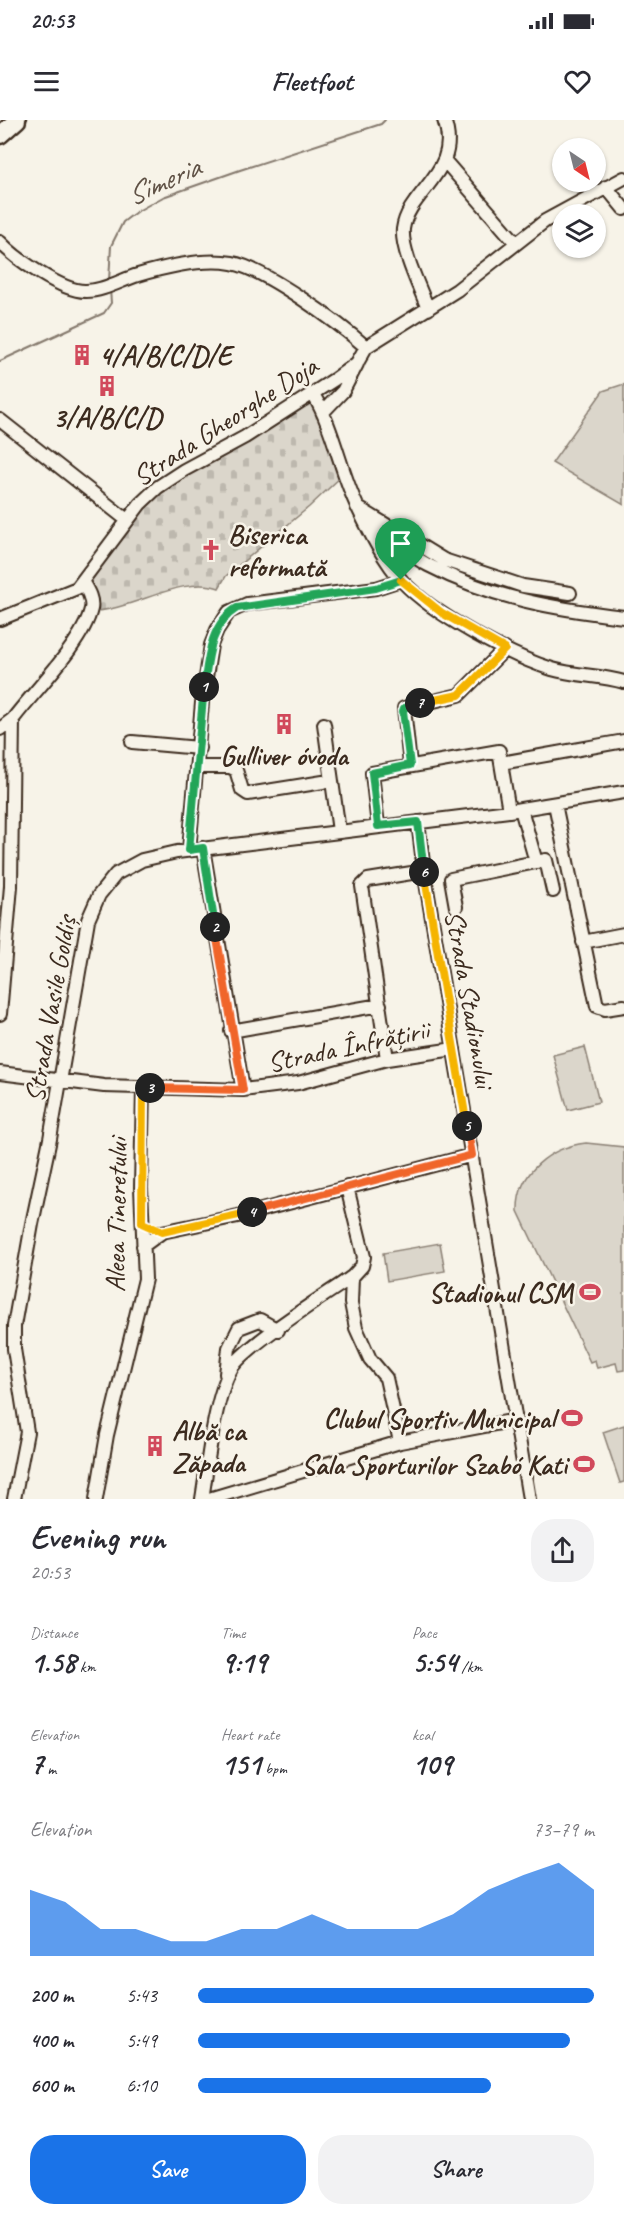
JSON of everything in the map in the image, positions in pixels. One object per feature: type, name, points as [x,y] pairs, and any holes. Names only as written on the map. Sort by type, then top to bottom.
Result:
[{"type":"main road","points":[[0,135],[17,120]]},
{"type":"street","points":[[428,309],[405,244],[404,226],[411,210],[434,180],[444,160],[447,132],[444,120]]},
{"type":"street","points":[[444,160],[516,243]]},
{"type":"street","points":[[624,178],[606,187],[624,209]]},
{"type":"street","points":[[0,242],[23,261],[71,289],[84,292],[148,272],[224,262],[241,265],[328,317],[366,347],[457,290],[552,216],[597,192]]},
{"type":"street","name":"Strada Gheorghe Doja","points":[[0,619],[64,595],[83,584],[127,520],[147,496],[170,479],[245,437],[313,394],[357,363],[366,347]]},
{"type":"street","points":[[323,412],[343,391],[357,363]]},
{"type":"street","points":[[313,394],[323,412],[357,507],[401,580],[442,613],[505,649],[561,671],[624,682]]},
{"type":"street","points":[[0,420],[127,520]]},
{"type":"street","points":[[357,507],[444,560],[523,586],[570,593]]},
{"type":"street","points":[[366,523],[429,566],[513,599],[555,609],[624,617]]},
{"type":"street","points":[[189,850],[208,660],[217,630],[229,612],[247,604],[376,588],[401,580]]},
{"type":"street","points":[[0,729],[13,719],[55,667],[90,611],[90,597],[83,584]]},
{"type":"street","points":[[410,765],[404,708],[459,695],[505,649]]},
{"type":"street","points":[[0,1014],[11,886],[13,719]]},
{"type":"street","points":[[324,724],[339,831]]},
{"type":"street","points":[[501,764],[624,741]]},
{"type":"street","points":[[132,742],[199,748]]},
{"type":"street","points":[[378,826],[372,773],[499,751],[515,810],[536,862],[546,860],[553,891]]},
{"type":"street","points":[[196,767],[230,767],[240,776],[244,793],[248,794],[323,783]]},
{"type":"street","points":[[418,822],[515,810],[624,792]]},
{"type":"street","points":[[555,804],[597,1006],[605,1009],[624,1006]]},
{"type":"street","name":"Strada Vasile Goldiș","points":[[14,1499],[27,1432],[14,1349],[14,1326],[61,1082],[83,942],[99,895],[116,874],[133,864],[189,850],[418,822]]},
{"type":"street","name":"Strada Stadionului","points":[[418,822],[424,872],[529,1499]]},
{"type":"street","points":[[203,848],[231,1031],[243,1090]]},
{"type":"street","name":"Strada Stadionului","points":[[456,907],[451,879],[536,862]]},
{"type":"street","points":[[387,1059],[362,886],[368,879],[424,872]]},
{"type":"street","points":[[583,942],[624,934]]},
{"type":"street","points":[[231,1031],[380,1005]]},
{"type":"street","name":"Strada Înfrățirii","points":[[0,1073],[61,1082],[243,1090],[298,1083],[387,1059],[454,1049]]},
{"type":"street","name":"Aleea Tineretului","points":[[96,1499],[107,1435],[145,1280],[142,1223],[143,1087]]},
{"type":"street","points":[[143,1246],[162,1232],[472,1155]]},
{"type":"street","points":[[225,1384],[240,1358],[352,1277],[362,1266],[364,1257],[347,1187]]},
{"type":"street","points":[[142,1223],[162,1232]]},
{"type":"street","points":[[352,1277],[351,1303],[356,1328],[370,1359],[386,1378],[399,1442]]},
{"type":"street","points":[[202,1499],[225,1384],[229,1348],[239,1328],[260,1320],[278,1330]]},
{"type":"street","points":[[209,1499],[399,1442],[516,1420]]},
{"type":"street","name":"Aleea Tineretului","points":[[100,1484],[106,1499]]},
{"type":"green space","points":[[624,384],[624,505],[552,463],[603,391]]},
{"type":"green space","points":[[313,394],[345,473],[309,507],[226,576],[219,588],[204,585],[172,589],[122,606],[90,611],[88,577],[140,504]]},
{"type":"green space","points":[[585,1047],[599,1102],[568,1110],[553,1055]]},
{"type":"green space","name":"Stadionul CSM","points":[[586,1143],[624,1147],[624,1370],[618,1371],[616,1363],[597,1368],[595,1360],[590,1362],[518,1211],[523,1184],[538,1164],[560,1150]]},
{"type":"green space","points":[[440,1243],[445,1271],[387,1281],[383,1253]]},
{"type":"green space","points":[[624,1425],[624,1482],[620,1483],[603,1432]]},
{"type":"waterway","name":"Simeria","points":[[109,281],[111,246],[123,222],[136,212],[163,197],[381,124],[385,120]]},
{"type":"waterway","name":"Simeria","points":[[0,361],[104,313],[111,303],[110,289]]},
{"type":"place","name":"4/A/B/C/D/E","points":[[82,355]]},
{"type":"place","name":"3/A/B/C/D","points":[[107,386]]},
{"type":"place","name":"Biserica reformată","points":[[211,550]]},
{"type":"place","name":"Gulliver óvoda","points":[[284,724]]},
{"type":"place","name":"Stadionul CSM","points":[[590,1292]]},
{"type":"place","name":"Clubul Sportiv Municipal","points":[[572,1418]]},
{"type":"place","name":"Albă ca Zăpada","points":[[155,1446]]},
{"type":"place","name":"Sala Sporturilor Szabó Kati","points":[[584,1464]]},
{"type":"route","points":[[401,580],[442,613],[505,649],[459,695],[404,708],[403,718],[410,765],[372,773],[378,826],[418,822],[424,872],[472,1155],[238,1216],[162,1232],[142,1223],[143,1087],[243,1090],[222,979],[203,848],[189,850],[202,703],[211,645],[222,620],[229,612],[247,604],[376,588],[401,580]]}]
